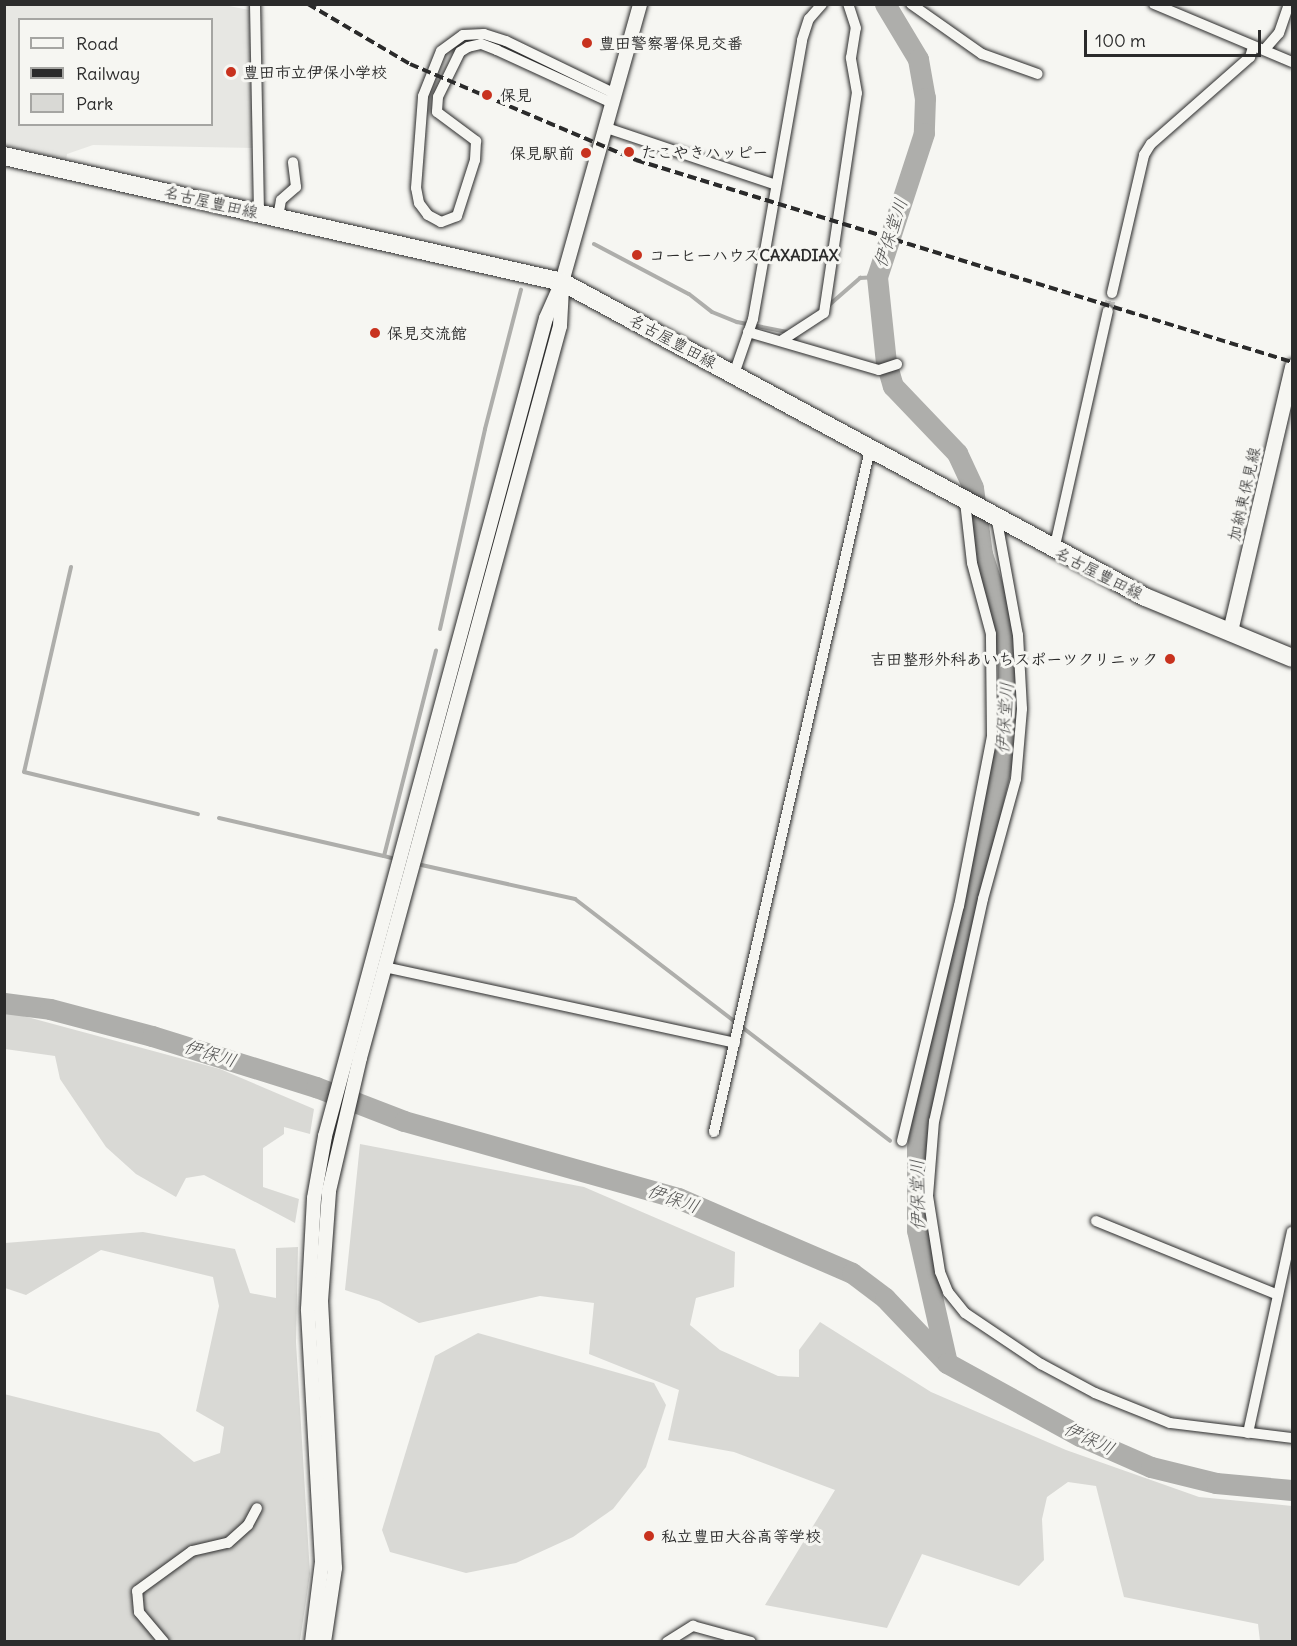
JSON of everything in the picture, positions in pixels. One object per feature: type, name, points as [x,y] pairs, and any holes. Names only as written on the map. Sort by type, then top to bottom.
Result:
[{"type":"main road","name":"名古屋豊田線","points":[[4,156],[562,282],[979,510],[1145,597],[1293,658]]},
{"type":"main road","name":"加納東保見線","points":[[1230,631],[1293,366]]},
{"type":"street","points":[[255,4],[259,212]]},
{"type":"street","points":[[312,1641],[322,1562],[308,1309],[314,1198],[352,1063],[546,318],[562,282],[640,4]]},
{"type":"street","points":[[734,374],[750,327],[801,40],[809,19],[822,4]]},
{"type":"street","points":[[781,341],[825,308],[844,195],[857,93],[851,58],[856,27],[848,4]]},
{"type":"street","points":[[911,4],[982,54],[1038,74]]},
{"type":"street","points":[[1154,4],[1293,62]]},
{"type":"street","points":[[1265,49],[1279,33],[1289,4]]},
{"type":"street","points":[[484,34],[506,40],[614,99],[481,44],[468,47],[460,52],[438,97],[437,112],[476,141],[457,216],[441,222],[428,215],[419,203],[416,188],[423,96],[441,51],[463,35],[484,34]]},
{"type":"street","points":[[1112,293],[1144,155],[1151,144],[1250,57],[1253,47]]},
{"type":"street","points":[[607,128],[776,185]]},
{"type":"street","points":[[278,217],[281,201],[296,187],[292,162]]},
{"type":"street","points":[[352,1063],[384,967],[560,326],[562,282]]},
{"type":"street","points":[[1054,550],[1108,311]]},
{"type":"street","points":[[750,327],[781,341],[879,370],[897,364]]},
{"type":"street","points":[[714,1132],[870,449]]},
{"type":"street","points":[[902,1141],[959,906],[992,736],[991,634],[972,562],[979,510]]},
{"type":"street","points":[[979,510],[1018,635],[1022,709],[1016,779],[983,899],[934,1121],[928,1196],[940,1272],[948,1292],[965,1313],[1031,1358],[1095,1393],[1170,1423],[1293,1438]]},
{"type":"street","points":[[384,967],[735,1043]]},
{"type":"street","points":[[324,1641],[335,1568],[321,1301],[332,1137]]},
{"type":"street","points":[[1096,1221],[1278,1295]]},
{"type":"street","points":[[1248,1433],[1293,1232]]},
{"type":"street","points":[[164,1641],[139,1612],[137,1591],[192,1551],[228,1543],[248,1525],[257,1508]]},
{"type":"street","points":[[667,1641],[693,1626],[751,1641]]},
{"type":"shaded area","name":"豊田市立伊保小学校","points":[[219,4],[249,10],[254,148],[93,145],[67,154],[66,161],[5,145],[4,5]]},
{"type":"green space","points":[[5,1011],[220,1069],[314,1109],[310,1134],[284,1127],[284,1134],[263,1148],[263,1187],[299,1199],[295,1223],[204,1175],[186,1178],[176,1197],[136,1174],[106,1147],[60,1079],[55,1056],[5,1049]]},
{"type":"green space","points":[[360,1144],[584,1187],[735,1252],[734,1287],[696,1298],[690,1325],[720,1350],[778,1376],[799,1377],[799,1350],[820,1322],[931,1392],[1066,1450],[1199,1497],[1292,1506],[1292,1641],[1260,1641],[1258,1624],[1124,1597],[1096,1486],[1068,1482],[1047,1497],[1042,1519],[1044,1560],[1019,1586],[922,1554],[887,1628],[765,1605],[835,1490],[734,1452],[668,1440],[679,1390],[589,1354],[594,1303],[540,1296],[419,1323],[379,1301],[345,1290]]},
{"type":"green space","points":[[143,1232],[235,1249],[250,1293],[276,1298],[276,1248],[298,1247],[296,1342],[310,1574],[300,1641],[5,1641],[4,1394],[159,1433],[194,1462],[220,1453],[224,1427],[196,1411],[219,1306],[213,1277],[101,1250],[26,1295],[5,1288],[5,1243]]},
{"type":"green space","points":[[478,1333],[654,1383],[666,1405],[646,1467],[613,1509],[573,1537],[516,1563],[466,1573],[390,1552],[382,1530],[435,1356]]},
{"type":"waterway","name":"伊保堂川","points":[[885,4],[918,59],[925,98],[924,133],[877,277],[886,362],[893,386],[957,453],[973,488],[982,554],[996,597],[1008,666],[1008,724],[1001,766],[950,981],[917,1148],[917,1230],[947,1363]]},
{"type":"waterway","points":[[594,244],[689,294],[712,312],[737,322],[787,332]]},
{"type":"waterway","points":[[828,306],[860,278],[877,277]]},
{"type":"waterway","points":[[440,629],[485,429],[521,290]]},
{"type":"waterway","points":[[71,567],[24,772],[198,814]]},
{"type":"waterway","points":[[219,818],[384,856],[436,650]]},
{"type":"waterway","points":[[384,856],[395,859]]},
{"type":"waterway","points":[[417,864],[575,899],[890,1141]]},
{"type":"waterway","name":"伊保川","points":[[4,1003],[50,1009],[152,1036],[316,1087],[404,1121],[678,1198],[852,1273],[885,1298],[947,1363],[1080,1436],[1151,1467],[1216,1483],[1292,1490]]},
{"type":"tunnel","points":[[1108,311],[1112,293]]},
{"type":"railway","points":[[308,4],[410,64],[636,160],[1292,362]]},
{"type":"place","name":"豊田警察署保見交番","points":[[587,43]]},
{"type":"place","name":"豊田市立伊保小学校","points":[[231,72]]},
{"type":"place","name":"保見","points":[[487,95]]},
{"type":"place","name":"たこやきハッピー","points":[[629,152]]},
{"type":"place","name":"保見駅前","points":[[586,153]]},
{"type":"place","name":"コーヒーハウスCAXADIAX","points":[[637,255]]},
{"type":"place","name":"保見交流館","points":[[375,333]]},
{"type":"place","name":"吉田整形外科あいちスポーツクリニック","points":[[1170,659]]},
{"type":"place","name":"私立豊田大谷高等学校","points":[[649,1536]]}]
